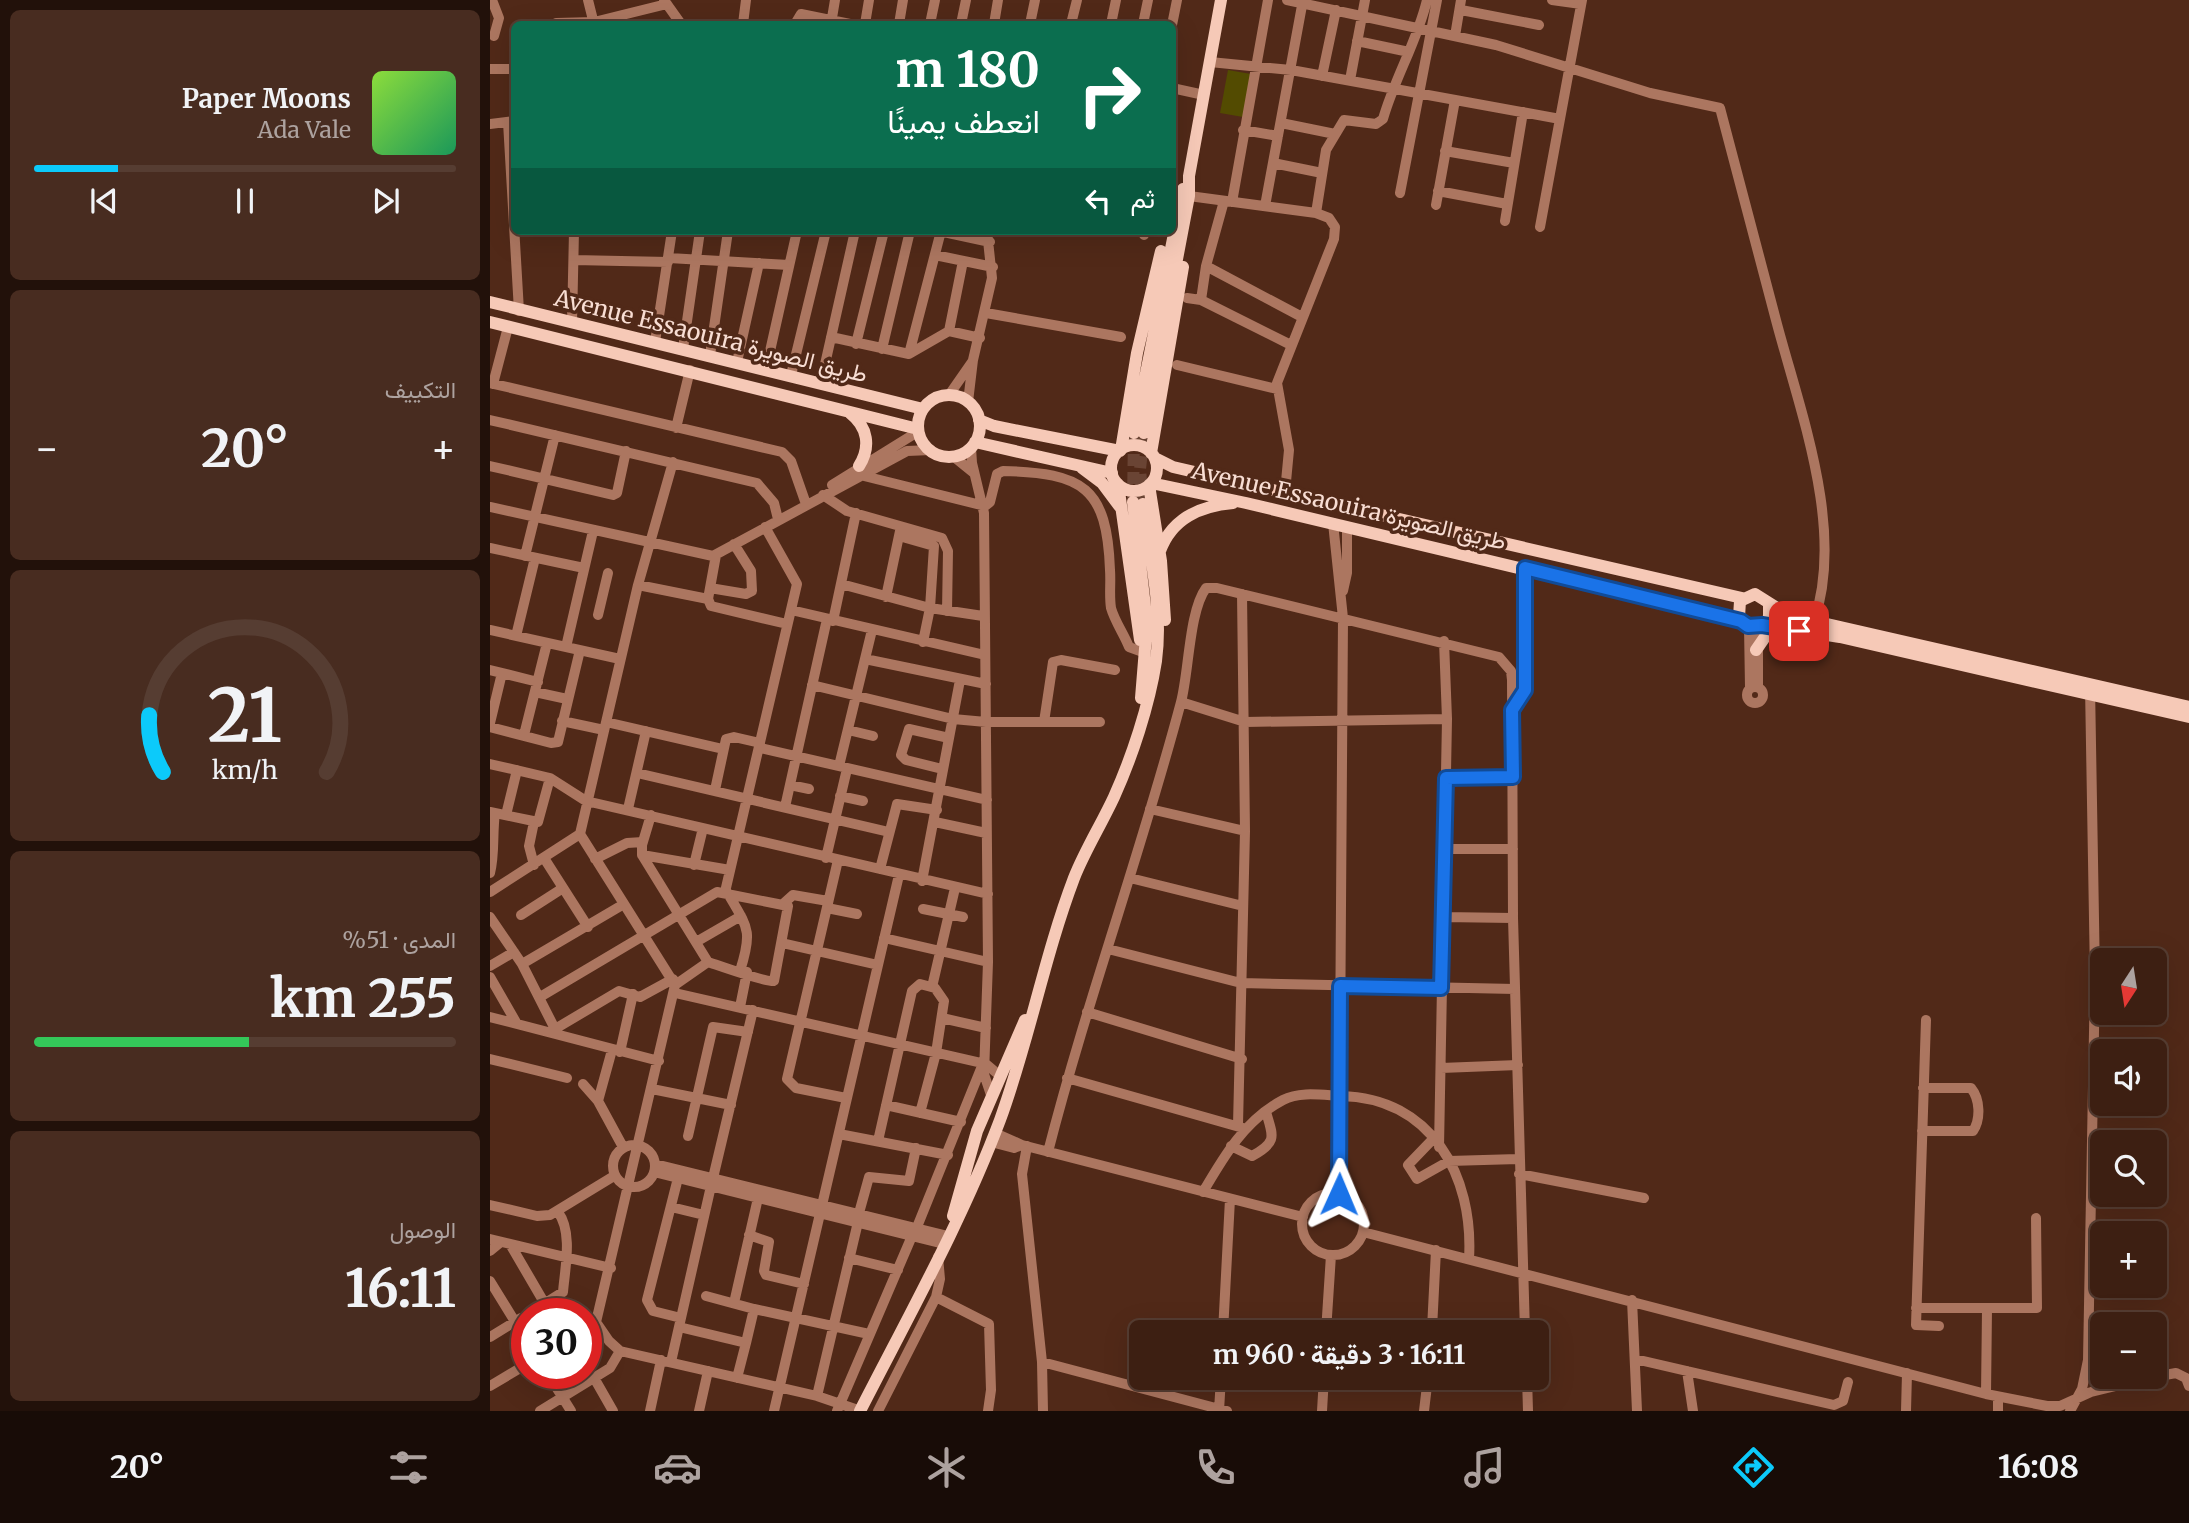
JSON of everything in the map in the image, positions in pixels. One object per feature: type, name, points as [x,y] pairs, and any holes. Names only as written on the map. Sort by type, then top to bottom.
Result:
[{"type":"main road","points":[[1176,223],[1189,176],[1222,0]]},
{"type":"main road","points":[[1176,225],[1189,195],[1189,176]]},
{"type":"main road","points":[[1149,673],[1163,655],[1165,627],[1160,551],[1150,484],[1157,472],[1153,456],[1186,249],[1176,229]]},
{"type":"main road","points":[[1149,673],[1140,650],[1123,514],[1112,461],[1120,450],[1144,322],[1172,235]]},
{"type":"main road","points":[[1139,433],[1174,235]]},
{"type":"main road","name":"Avenue Essaouira طريق الصويرة","points":[[490,302],[821,382],[923,410]]},
{"type":"main road","name":"Avenue Essaouira طريق الصويرة","points":[[490,322],[690,370],[918,430]]},
{"type":"main road","points":[[1150,484],[1131,491],[1115,479],[1072,463],[973,445],[953,456],[931,450],[918,430],[923,410],[934,399],[949,395],[968,402],[979,420],[993,426],[1120,450],[1134,445],[1153,456]]},
{"type":"main road","points":[[847,411],[857,418],[866,435],[867,448],[860,471]]},
{"type":"main road","points":[[973,445],[979,420]]},
{"type":"main road","name":"Avenue Essaouira طريق الصويرة","points":[[1153,456],[1174,467],[1742,598]]},
{"type":"main road","points":[[1072,463],[1102,483],[1123,514]]},
{"type":"main road","name":"Avenue Essaouira طريق الصويرة","points":[[1150,484],[1333,523],[1752,624],[1840,637],[2189,707]]},
{"type":"main road","points":[[861,1411],[938,1257],[992,1140],[1014,1081],[1034,1004],[1074,878],[1121,781],[1138,726],[1157,621],[1138,503]]},
{"type":"main road","points":[[1160,551],[1169,532],[1191,513],[1217,505],[1246,503]]},
{"type":"main road","points":[[1755,594],[1769,604],[1769,618],[1752,624],[1738,607],[1742,598],[1755,594]]},
{"type":"main road","name":"Avenue Essaouira طريق الصويرة","points":[[1769,604],[1789,614],[1814,621],[2090,688],[2189,717]]},
{"type":"main road","points":[[1756,650],[1765,637],[1779,627]]},
{"type":"main road","points":[[946,1240],[975,1137],[999,1075],[1034,1004]]},
{"type":"main road","points":[[999,1075],[1014,1081]]},
{"type":"main road","points":[[975,1137],[981,1143],[992,1140]]},
{"type":"street","points":[[492,0],[499,18],[492,38],[508,37]]},
{"type":"street","points":[[588,0],[593,21]]},
{"type":"street","points":[[743,21],[746,0]]},
{"type":"street","points":[[831,21],[835,0]]},
{"type":"street","points":[[866,21],[869,0]]},
{"type":"street","points":[[900,21],[903,0]]},
{"type":"street","points":[[931,21],[935,0]]},
{"type":"street","points":[[962,21],[967,0]]},
{"type":"street","points":[[994,21],[998,0]]},
{"type":"street","points":[[1031,21],[1035,0]]},
{"type":"street","points":[[1072,21],[1077,0]]},
{"type":"street","points":[[1112,21],[1116,0]]},
{"type":"street","points":[[1144,21],[1148,0]]},
{"type":"street","points":[[1173,21],[1177,0]]},
{"type":"street","points":[[1201,300],[1206,267],[1228,201],[1268,0]]},
{"type":"street","points":[[1287,0],[1302,1],[1535,55],[1570,69],[1650,93],[1720,108],[1818,487],[1823,562],[1819,603],[1814,621]]},
{"type":"street","points":[[1350,80],[1365,0]]},
{"type":"street","points":[[1400,192],[1419,93],[1427,0]]},
{"type":"street","points":[[1316,213],[1327,145],[1346,119],[1376,124],[1381,121],[1392,88],[1409,52],[1426,31],[1437,0]]},
{"type":"street","points":[[1541,227],[1582,2],[1552,0]]},
{"type":"street","points":[[1265,206],[1302,1]]},
{"type":"street","points":[[601,21],[666,2],[679,21]]},
{"type":"street","points":[[1455,36],[1461,5],[1539,26]]},
{"type":"street","points":[[1322,76],[1336,10]]},
{"type":"street","points":[[1357,41],[1409,52]]},
{"type":"street","points":[[1210,62],[1291,70],[1560,119]]},
{"type":"street","points":[[490,69],[511,69]]},
{"type":"street","points":[[1176,89],[1204,95]]},
{"type":"street","points":[[1436,205],[1455,100]]},
{"type":"street","points":[[1504,221],[1523,112]]},
{"type":"street","points":[[490,124],[511,122]]},
{"type":"street","points":[[1281,123],[1335,134]]},
{"type":"street","points":[[1243,130],[1278,136]]},
{"type":"street","points":[[1445,152],[1514,163]]},
{"type":"street","points":[[1273,163],[1322,173]]},
{"type":"street","points":[[1438,191],[1507,204]]},
{"type":"street","points":[[1189,195],[1316,213],[1329,218],[1336,233],[1291,345],[1277,389],[1288,444],[1285,492]]},
{"type":"street","points":[[516,235],[519,311]]},
{"type":"street","points":[[572,323],[574,235]]},
{"type":"street","points":[[655,342],[671,235]]},
{"type":"street","points":[[683,349],[699,235]]},
{"type":"street","points":[[710,355],[727,235]]},
{"type":"street","points":[[765,369],[796,235]]},
{"type":"street","points":[[791,375],[825,235]]},
{"type":"street","points":[[821,382],[854,235]]},
{"type":"street","points":[[856,344],[883,235]]},
{"type":"street","points":[[882,349],[909,235]]},
{"type":"street","points":[[909,354],[939,235]]},
{"type":"street","points":[[968,402],[973,360],[986,313],[993,267],[988,237]]},
{"type":"street","points":[[935,255],[993,267]]},
{"type":"street","points":[[574,260],[696,260],[789,265]]},
{"type":"street","points":[[949,331],[963,261]]},
{"type":"street","points":[[737,362],[759,263]]},
{"type":"street","points":[[1188,265],[1206,267],[1302,317]]},
{"type":"street","points":[[1188,298],[1201,300],[1291,345]]},
{"type":"street","points":[[986,313],[1121,337]]},
{"type":"street","points":[[508,327],[492,383],[784,454],[791,461],[806,504]]},
{"type":"street","points":[[831,337],[909,354],[949,331],[980,338]]},
{"type":"street","points":[[949,395],[973,360]]},
{"type":"street","points":[[1177,365],[1277,389]]},
{"type":"street","points":[[677,428],[690,370]]},
{"type":"street","points":[[490,420],[759,484],[774,503],[778,519]]},
{"type":"street","points":[[860,471],[918,430]]},
{"type":"street","points":[[516,636],[535,517],[555,435]]},
{"type":"street","points":[[973,445],[974,473],[984,506],[983,615],[988,894],[984,1064],[985,1079],[991,1095]]},
{"type":"street","points":[[490,507],[651,544],[716,555],[823,495],[835,481],[907,451],[931,450]]},
{"type":"street","points":[[490,466],[613,495],[617,492],[626,451]]},
{"type":"street","points":[[953,456],[974,473]]},
{"type":"street","points":[[673,462],[638,585],[580,834],[674,986],[740,1007],[984,1064],[999,1075]]},
{"type":"street","points":[[860,471],[984,506],[989,504],[996,477],[1003,471],[1053,477],[1076,483],[1090,491],[1099,505],[1107,539],[1112,610],[1129,647],[1140,650]]},
{"type":"street","points":[[823,495],[856,513],[934,546],[930,608],[923,642]]},
{"type":"street","points":[[785,807],[812,685],[841,584],[856,513]]},
{"type":"street","points":[[1333,523],[1343,618],[1339,1194]]},
{"type":"street","points":[[740,1007],[749,941],[741,916],[726,892],[796,580],[765,527]]},
{"type":"street","points":[[1342,594],[1347,573],[1348,527]]},
{"type":"street","points":[[566,647],[593,530]]},
{"type":"street","points":[[886,597],[900,531]]},
{"type":"street","points":[[900,531],[938,535],[946,542],[947,611]]},
{"type":"street","points":[[638,585],[709,593],[748,594],[752,591],[751,571],[734,544]]},
{"type":"street","points":[[490,548],[584,568]]},
{"type":"street","points":[[716,555],[709,593],[713,608],[787,624]]},
{"type":"street","points":[[1512,710],[1525,690],[1525,568]]},
{"type":"street","points":[[598,615],[608,573]]},
{"type":"street","points":[[841,584],[930,608],[983,615]]},
{"type":"street","points":[[1048,1152],[1067,1078],[1130,878],[1181,702],[1202,594],[1206,588],[1212,587],[1491,654],[1506,663],[1511,671],[1518,1159],[1525,1320]]},
{"type":"street","points":[[1203,1192],[1241,1128],[1245,831],[1242,594]]},
{"type":"street","points":[[578,596],[601,601]]},
{"type":"street","points":[[790,610],[985,655]]},
{"type":"street","points":[[1752,624],[1756,650],[1754,688],[1752,624]]},
{"type":"street","points":[[490,630],[620,659]]},
{"type":"street","points":[[846,1098],[796,1088],[788,1081],[828,904],[835,821],[848,730],[872,631]]},
{"type":"street","points":[[1444,641],[1447,719],[1445,849],[1441,1068],[1436,1143],[1408,1165],[1408,1170],[1419,1179],[1449,1161],[1518,1159]]},
{"type":"street","points":[[524,735],[547,643]]},
{"type":"street","points":[[502,673],[490,725],[556,743],[580,650]]},
{"type":"street","points":[[865,659],[986,684]]},
{"type":"street","points":[[1044,722],[1053,662],[1115,670]]},
{"type":"street","points":[[490,670],[567,699]]},
{"type":"street","points":[[922,881],[960,680]]},
{"type":"street","points":[[812,685],[953,719],[986,722],[1100,722]]},
{"type":"street","points":[[2070,1411],[2087,1374],[2088,1360],[2095,977],[2090,688]]},
{"type":"street","points":[[1181,702],[1245,722],[1447,719]]},
{"type":"street","points":[[562,721],[646,731],[723,749]]},
{"type":"street","points":[[942,769],[906,760],[901,755],[909,729],[949,738]]},
{"type":"street","points":[[848,730],[873,736]]},
{"type":"street","points":[[628,809],[646,731]]},
{"type":"street","points":[[715,790],[723,749],[730,737],[796,756],[986,800]]},
{"type":"street","points":[[490,764],[550,778],[586,801],[922,881],[988,894]]},
{"type":"street","points":[[517,770],[497,813],[492,833],[494,854],[490,875],[493,890],[580,834]]},
{"type":"street","points":[[637,773],[889,832]]},
{"type":"street","points":[[1446,778],[1513,777]]},
{"type":"street","points":[[497,813],[534,822],[540,819],[550,778]]},
{"type":"street","points":[[790,785],[809,789]]},
{"type":"street","points":[[840,796],[863,801]]},
{"type":"street","points":[[880,869],[894,808],[899,803],[937,810]]},
{"type":"street","points":[[1150,809],[1245,831]]},
{"type":"street","points":[[540,998],[677,914],[714,893],[726,892],[783,904],[789,910],[774,981],[765,982],[743,972],[708,962],[677,914],[642,855],[643,842],[652,815]]},
{"type":"street","points":[[534,822],[529,846],[534,865]]},
{"type":"street","points":[[935,822],[986,833]]},
{"type":"street","points":[[694,865],[703,828]]},
{"type":"street","points":[[595,859],[627,843],[643,842]]},
{"type":"street","points":[[1445,849],[1513,849]]},
{"type":"street","points":[[642,855],[730,870]]},
{"type":"street","points":[[544,858],[588,927]]},
{"type":"street","points":[[774,1411],[860,1035],[900,875]]},
{"type":"street","points":[[1130,878],[1243,906]]},
{"type":"street","points":[[521,915],[563,888]]},
{"type":"street","points":[[932,987],[955,888]]},
{"type":"street","points":[[783,904],[793,895],[857,914]]},
{"type":"street","points":[[522,964],[624,904]]},
{"type":"street","points":[[923,909],[963,917]]},
{"type":"street","points":[[696,942],[741,916]]},
{"type":"street","points":[[490,917],[522,964],[556,1031]]},
{"type":"street","points":[[1443,917],[1513,918]]},
{"type":"street","points":[[884,938],[988,962]]},
{"type":"street","points":[[782,943],[878,965]]},
{"type":"street","points":[[1108,949],[1241,983],[1515,989]]},
{"type":"street","points":[[490,966],[514,951]]},
{"type":"street","points":[[556,1031],[621,990],[642,996],[674,986],[708,962]]},
{"type":"street","points":[[490,977],[517,1024]]},
{"type":"street","points":[[878,1141],[898,1044],[913,988],[920,984],[932,987],[943,997],[936,1052],[920,1113]]},
{"type":"street","points":[[600,1298],[611,1268],[674,986]]},
{"type":"street","points":[[597,1101],[633,994]]},
{"type":"street","points":[[650,1411],[680,1322],[753,1010]]},
{"type":"street","points":[[1087,1012],[1242,1059]]},
{"type":"street","points":[[490,1017],[556,1031],[616,1051],[659,1061]]},
{"type":"street","points":[[942,1018],[986,1028]]},
{"type":"street","points":[[1926,1020],[1916,1325],[1939,1326]]},
{"type":"street","points":[[688,1136],[713,1027],[748,1032]]},
{"type":"street","points":[[490,1059],[567,1078]]},
{"type":"street","points":[[839,1407],[948,1155],[984,1064]]},
{"type":"street","points":[[1441,1068],[1518,1065]]},
{"type":"street","points":[[1067,1078],[1241,1128],[1286,1099],[1314,1094],[1362,1096],[1397,1108],[1429,1130],[1449,1161],[1467,1208],[1469,1259]]},
{"type":"street","points":[[583,1083],[597,1101],[623,1147]]},
{"type":"street","points":[[1922,1132],[1973,1131],[1978,1124],[1978,1097],[1971,1088],[1923,1088]]},
{"type":"street","points":[[652,1089],[731,1105]]},
{"type":"street","points":[[886,1105],[961,1122]]},
{"type":"street","points":[[1231,1146],[1252,1156],[1271,1142],[1273,1134],[1266,1112]]},
{"type":"street","points":[[839,1134],[948,1155]]},
{"type":"street","points":[[992,1140],[1303,1217]]},
{"type":"street","points":[[638,1145],[651,1154],[655,1168],[644,1185],[629,1187],[614,1176],[612,1163],[623,1147],[638,1145]]},
{"type":"street","points":[[1020,1146],[1042,1362],[1043,1411]]},
{"type":"street","points":[[817,1396],[869,1177],[909,1181],[916,1148]]},
{"type":"street","points":[[655,1168],[946,1240]]},
{"type":"street","points":[[655,1168],[678,1178],[712,1182],[758,1198],[822,1208]]},
{"type":"street","points":[[1519,1174],[1644,1198]]},
{"type":"street","points":[[490,1205],[537,1216],[558,1212],[614,1176]]},
{"type":"street","points":[[678,1178],[647,1300],[653,1311],[746,1343]]},
{"type":"street","points":[[1325,1194],[1339,1194],[1357,1205],[1364,1218],[1363,1233],[1351,1249],[1331,1255],[1314,1248],[1308,1242],[1304,1234],[1303,1217],[1313,1200],[1325,1194]]},
{"type":"street","points":[[734,1303],[758,1198]]},
{"type":"street","points":[[1224,1320],[1230,1199]]},
{"type":"street","points":[[671,1206],[704,1215]]},
{"type":"street","points":[[554,1298],[563,1292],[565,1256],[566,1227],[558,1212]]},
{"type":"street","points":[[1916,1308],[2037,1308],[2036,1218]]},
{"type":"street","points":[[1363,1233],[1632,1300],[1986,1394],[2060,1406],[2078,1396],[2106,1389]]},
{"type":"street","points":[[749,1235],[769,1242],[766,1275],[804,1284]]},
{"type":"street","points":[[500,1242],[611,1268]]},
{"type":"street","points":[[490,1251],[500,1242]]},
{"type":"street","points":[[500,1242],[541,1298]]},
{"type":"street","points":[[1432,1320],[1436,1250]]},
{"type":"street","points":[[1327,1320],[1331,1255]]},
{"type":"street","points":[[878,1411],[936,1297],[940,1279],[938,1257]]},
{"type":"street","points":[[849,1258],[898,1270]]},
{"type":"street","points":[[490,1281],[511,1315]]},
{"type":"street","points":[[706,1296],[869,1334]]},
{"type":"street","points":[[936,1297],[989,1324],[991,1390],[988,1411]]},
{"type":"street","points":[[1632,1300],[1637,1411]]},
{"type":"street","points":[[737,1378],[754,1309]]},
{"type":"street","points":[[1986,1394],[1987,1309]]},
{"type":"street","points":[[490,1337],[511,1324]]},
{"type":"street","points":[[602,1335],[620,1351],[817,1396],[839,1407],[861,1411]]},
{"type":"street","points":[[602,1372],[611,1368],[620,1351]]},
{"type":"street","points":[[1635,1359],[1833,1405],[1843,1401],[1848,1382]]},
{"type":"street","points":[[1042,1362],[1222,1410],[1221,1390]]},
{"type":"street","points":[[699,1411],[708,1371]]},
{"type":"street","points":[[1687,1371],[1693,1411]]},
{"type":"street","points":[[1906,1411],[1908,1373]]},
{"type":"street","points":[[2167,1375],[2176,1373],[2186,1378],[2189,1386]]},
{"type":"street","points":[[490,1386],[511,1374]]},
{"type":"street","points":[[558,1389],[571,1411]]},
{"type":"street","points":[[540,1411],[574,1389]]},
{"type":"street","points":[[600,1389],[612,1411]]},
{"type":"street","points":[[1322,1411],[1323,1390]]},
{"type":"street","points":[[1424,1411],[1426,1390]]},
{"type":"street","points":[[1527,1390],[1528,1411]]},
{"type":"street","points":[[1998,1396],[1998,1411]]},
{"type":"shaded area","points":[[1228,70],[1251,74],[1243,117],[1220,113]]},
{"type":"tunnel","points":[[1133,502],[1134,433]]},
{"type":"tunnel","points":[[1143,504],[1140,469],[1144,433]]},
{"type":"route","points":[[1339,1194],[1340,986],[1441,988],[1446,778],[1513,777],[1512,710],[1525,690],[1525,568],[1741,621],[1748,626],[1762,625],[1799,631]]}]
